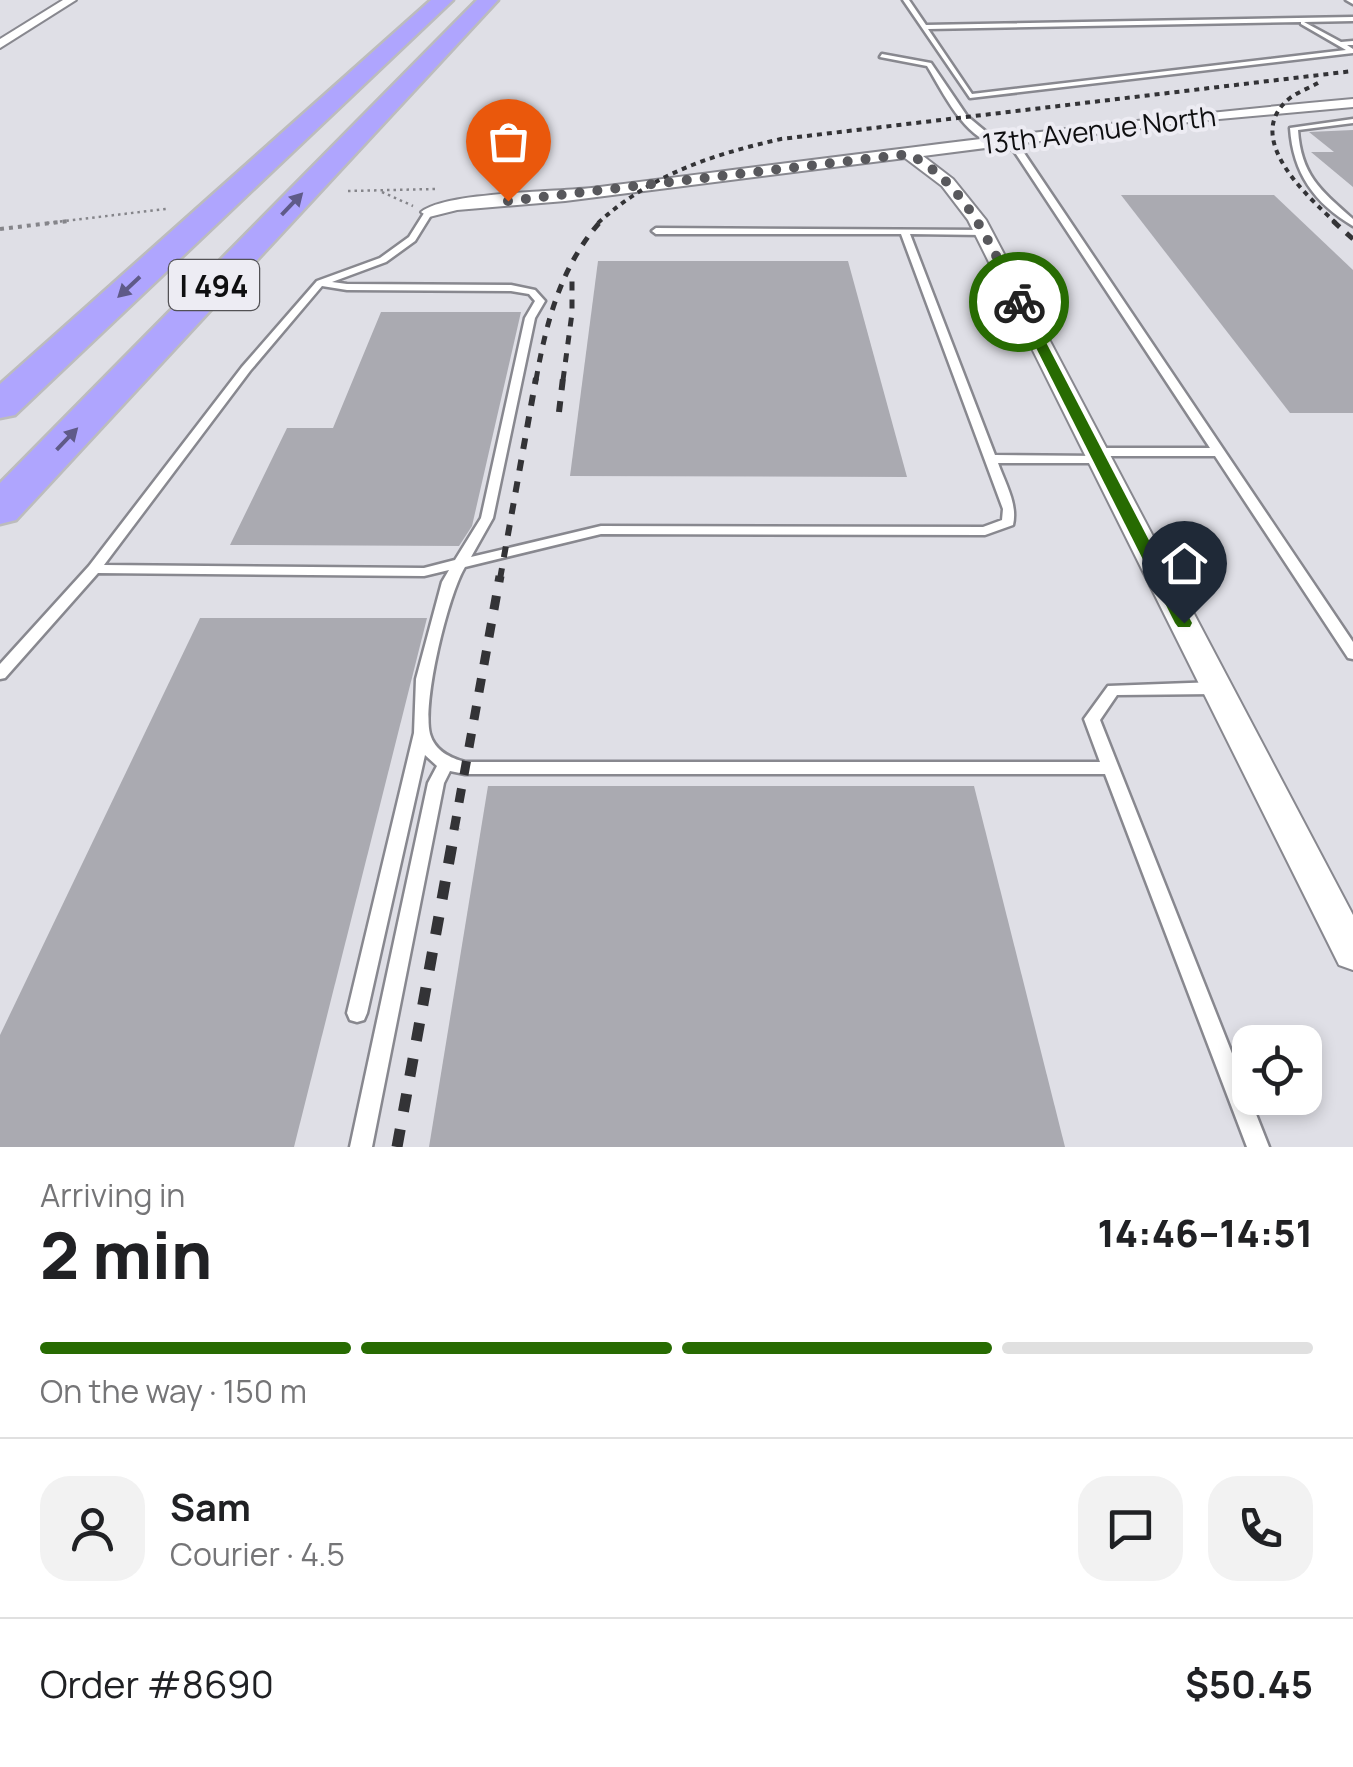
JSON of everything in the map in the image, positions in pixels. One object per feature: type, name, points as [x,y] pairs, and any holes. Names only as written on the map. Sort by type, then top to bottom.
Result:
[{"type":"highway","points":[[398,41],[419,0]]},
{"type":"highway","name":"I 494","points":[[0,406],[442,0]]},
{"type":"highway","name":"I 494","points":[[0,510],[488,0]]},
{"type":"highway","points":[[429,62],[510,0]]},
{"type":"street","points":[[0,44],[71,0]]},
{"type":"street","name":"13th Avenue North","points":[[429,212],[457,205],[565,196],[1255,110],[1353,102]]},
{"type":"street","points":[[909,154],[965,199],[1353,953]]},
{"type":"lane","points":[[906,0],[970,96],[1352,51],[1303,22]]},
{"type":"lane","points":[[924,27],[1353,19]]},
{"type":"lane","points":[[1340,44],[1353,43]]},
{"type":"lane","points":[[882,56],[929,64],[970,124],[1017,148],[1353,654]]},
{"type":"lane","points":[[1353,121],[1294,128],[1294,155],[1303,178],[1353,223]]},
{"type":"lane","points":[[0,674],[94,570],[173,462],[320,283],[383,260],[412,240],[429,212]]},
{"type":"lane","points":[[656,231],[983,232]]},
{"type":"lane","points":[[94,570],[424,572],[601,530],[985,530],[1008,522],[1009,508],[905,232]]},
{"type":"lane","points":[[320,283],[347,287],[511,288],[539,296],[540,302],[530,318],[487,518],[443,598],[424,679],[422,733],[357,1014]]},
{"type":"lane","points":[[990,459],[1218,452]]},
{"type":"lane","points":[[1217,688],[1113,690],[1092,719],[1258,1147]]},
{"type":"lane","points":[[422,733],[432,751],[446,764],[465,768],[1111,768]]},
{"type":"lane","points":[[360,1147],[436,784],[446,764]]},
{"type":"path","points":[[375,189],[429,212]]},
{"type":"path","points":[[396,197],[408,189]]},
{"type":"path","points":[[0,229],[166,209]]},
{"type":"building","points":[[1353,130],[1353,187],[1311,152],[1334,152],[1309,132]]},
{"type":"building","points":[[1121,195],[1274,195],[1353,270],[1353,413],[1290,413]]},
{"type":"building","points":[[598,261],[848,261],[907,477],[570,476]]},
{"type":"building","points":[[381,312],[521,312],[472,526],[459,546],[230,545],[287,428],[333,428]]},
{"type":"building","points":[[200,618],[427,618],[294,1147],[0,1147],[0,1035]]},
{"type":"building","points":[[488,786],[974,786],[1065,1147],[429,1147]]},
{"type":"railway","points":[[598,223],[661,179],[730,152],[781,139],[1353,71]]},
{"type":"railway","points":[[1318,83],[1290,98],[1277,113],[1272,130],[1284,165],[1336,223]]},
{"type":"railway","points":[[536,380],[565,276],[601,221]]},
{"type":"railway","points":[[1333,221],[1353,239]]},
{"type":"railway","points":[[563,380],[572,313],[572,273]]},
{"type":"railway","points":[[500,579],[536,378]]},
{"type":"railway","points":[[559,412],[563,378]]},
{"type":"railway","points":[[454,830],[500,576]]},
{"type":"railway","points":[[397,1147],[455,828]]},
{"type":"way so far","points":[[508,201],[909,154],[924,162],[965,199],[1019,302]]},
{"type":"route","points":[[1019,302],[1184,623]]}]
